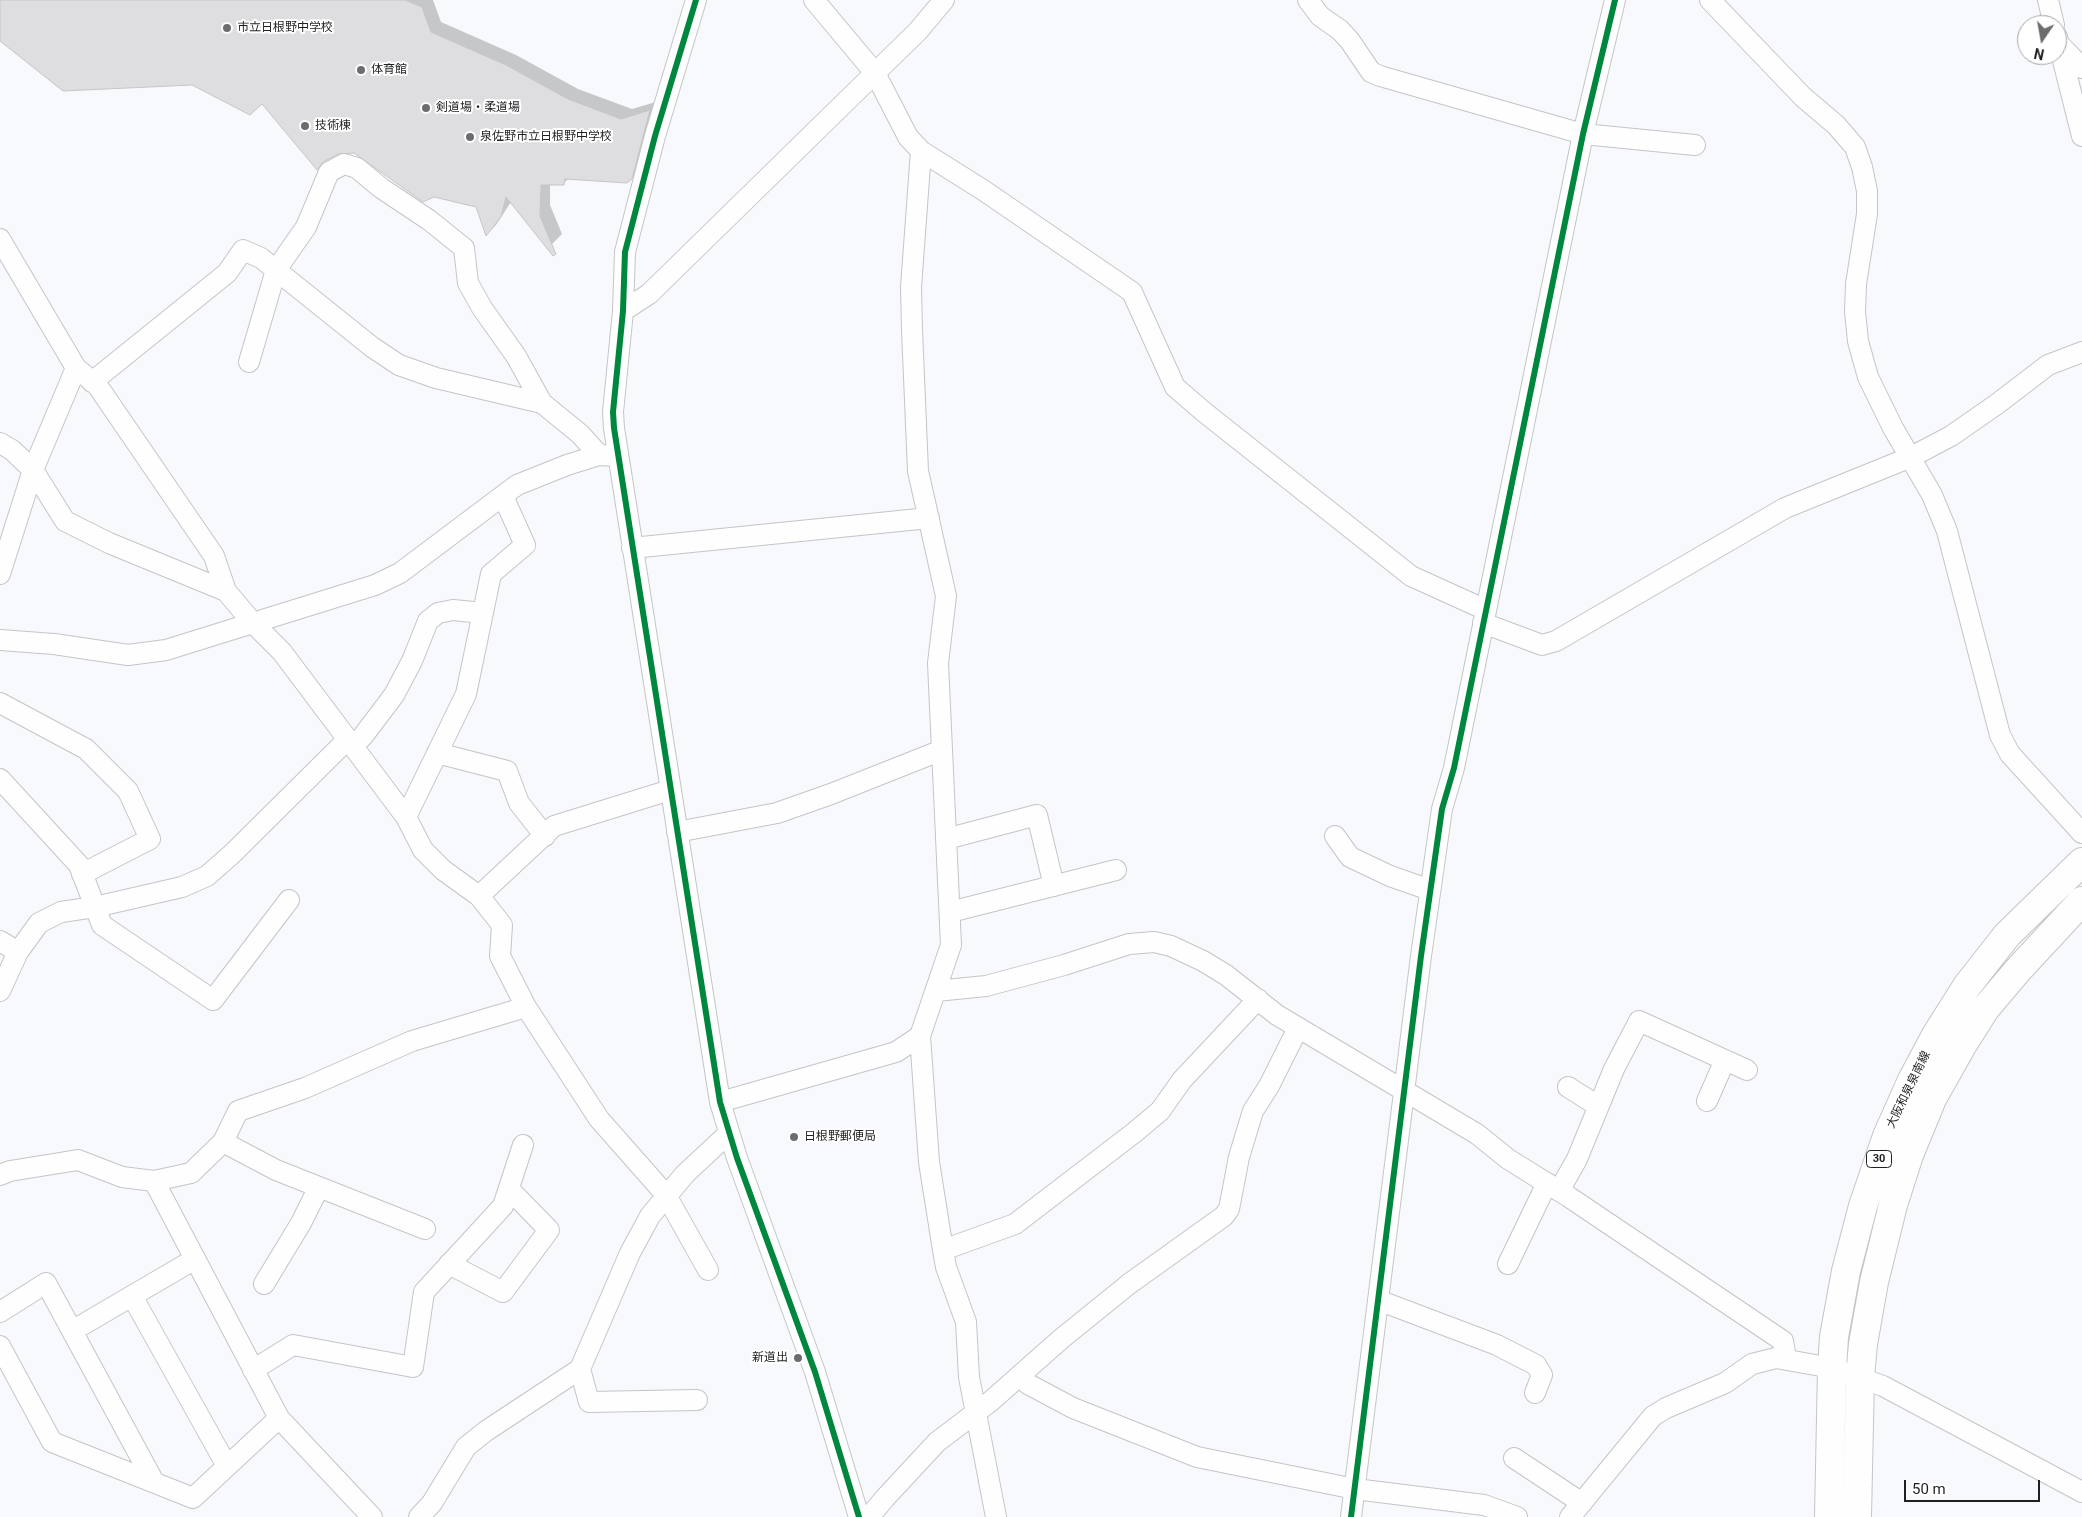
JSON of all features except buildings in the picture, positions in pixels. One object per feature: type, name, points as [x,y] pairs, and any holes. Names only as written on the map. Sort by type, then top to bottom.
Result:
[{"type":"main road","name":"大阪和泉泉南線","points":[[1829,1517],[1834,1337],[1846,1271],[1863,1206],[1887,1136],[1912,1080],[1936,1035],[1967,986],[2007,935],[2082,862]]},
{"type":"main road","name":"大阪和泉泉南線","points":[[1857,1517],[1860,1377],[1863,1344],[1874,1282],[1893,1205],[1910,1155],[1932,1099],[1985,1009],[2018,970],[2082,901]]},
{"type":"street","points":[[696,0],[654,136],[625,252],[623,311],[608,455],[632,548],[720,1102],[729,1133],[815,1372],[859,1517]]},
{"type":"street","points":[[814,0],[875,73],[908,137],[921,151],[983,190],[1132,292],[1175,387],[1411,576],[1542,645],[1556,640],[1785,508],[1911,457],[1951,436],[2048,365],[2082,352]]},
{"type":"street","points":[[623,311],[649,294],[918,31],[944,0]]},
{"type":"street","points":[[1308,0],[1320,16],[1340,30],[1350,41],[1371,72],[1583,134],[1695,145]]},
{"type":"street","points":[[1351,1517],[1404,1090],[1442,809],[1454,768],[1583,134],[1616,0]]},
{"type":"street","points":[[1710,0],[1803,97],[1836,125],[1855,147],[1868,192],[1867,214],[1856,284],[1855,312],[1858,341],[1868,377],[1893,428],[1932,495],[1947,531],[2000,735],[2010,754],[2082,833]]},
{"type":"street","points":[[2048,0],[2052,15]]},
{"type":"street","points":[[2067,48],[2082,68]]},
{"type":"street","points":[[2064,65],[2082,136]]},
{"type":"street","points":[[921,151],[911,287],[918,471],[946,596],[938,663],[951,945],[920,1036],[929,1162],[946,1267],[966,1322],[970,1377],[996,1517]]},
{"type":"street","points":[[249,362],[276,270],[306,227],[329,172],[344,164],[357,168],[381,188],[429,220],[464,248],[468,283],[482,308],[516,356],[542,403],[608,455]]},
{"type":"street","points":[[0,239],[76,368],[92,382],[214,556],[226,591],[252,622],[282,652],[406,817],[423,850],[443,870],[479,896],[502,925],[500,956],[526,1007],[599,1119],[666,1195],[708,1270]]},
{"type":"street","points":[[92,382],[227,272],[243,250],[261,258],[372,347],[399,364],[436,378],[542,403]]},
{"type":"street","points":[[0,574],[32,470],[76,368]]},
{"type":"street","points":[[0,443],[12,450],[32,470],[65,521],[109,542],[226,591]]},
{"type":"street","points":[[0,640],[54,644],[128,655],[166,650],[375,585],[400,573],[518,485],[567,465],[608,455]]},
{"type":"street","points":[[406,817],[466,694],[491,574],[525,545],[502,496]]},
{"type":"street","points":[[632,548],[928,518]]},
{"type":"street","points":[[0,991],[18,952],[39,923],[61,912],[95,907],[182,887],[207,876],[350,743],[363,736],[394,695],[412,661],[428,621],[438,613],[453,610],[483,614]]},
{"type":"street","points":[[0,703],[86,749],[128,791],[150,839],[82,874]]},
{"type":"street","points":[[677,832],[777,813],[831,794],[942,750]]},
{"type":"street","points":[[438,753],[507,770],[519,803],[544,836]]},
{"type":"street","points":[[479,896],[554,826],[670,790]]},
{"type":"street","points":[[4,792],[78,865],[102,925],[213,1000],[289,900]]},
{"type":"street","points":[[946,839],[1037,815],[1054,886]]},
{"type":"street","points":[[1334,836],[1350,857],[1390,876],[1430,890]]},
{"type":"street","points":[[950,912],[1116,870]]},
{"type":"street","points":[[0,941],[18,952]]},
{"type":"street","points":[[936,990],[986,986],[1064,965],[1129,944],[1154,942],[1171,946],[1204,961],[1226,975],[1277,1015],[1477,1134],[1508,1159],[1783,1341],[1786,1359]]},
{"type":"street","points":[[943,1250],[1014,1224],[1127,1138],[1160,1111],[1182,1080],[1258,999]]},
{"type":"street","points":[[0,1175],[10,1171],[78,1160],[122,1178],[154,1180],[191,1174],[224,1142],[238,1111],[305,1088],[412,1041],[526,1007]]},
{"type":"street","points":[[1508,1265],[1553,1187],[1577,1159],[1614,1069],[1639,1021],[1747,1070]]},
{"type":"street","points":[[869,1517],[884,1498],[937,1442],[977,1412],[1061,1339],[1129,1284],[1224,1216],[1229,1209],[1239,1157],[1253,1111],[1269,1086],[1298,1028]]},
{"type":"street","points":[[720,1102],[896,1052],[920,1036]]},
{"type":"street","points":[[1707,1101],[1725,1060]]},
{"type":"street","points":[[1568,1086],[1598,1106]]},
{"type":"street","points":[[419,1517],[432,1503],[466,1447],[486,1431],[580,1369],[630,1252],[650,1216],[685,1174],[729,1133]]},
{"type":"street","points":[[224,1142],[276,1170],[425,1229]]},
{"type":"street","points":[[253,1370],[293,1345],[413,1367],[424,1292],[503,1206],[523,1145]]},
{"type":"street","points":[[154,1180],[279,1418],[372,1517]]},
{"type":"street","points":[[264,1284],[301,1223],[319,1187]]},
{"type":"street","points":[[449,1264],[503,1292],[549,1230],[509,1189]]},
{"type":"street","points":[[72,1331],[195,1259]]},
{"type":"street","points":[[0,1312],[46,1283],[154,1482]]},
{"type":"street","points":[[132,1296],[227,1466]]},
{"type":"street","points":[[1378,1300],[1497,1345],[1536,1365],[1542,1375],[1535,1392]]},
{"type":"street","points":[[0,1346],[52,1442],[193,1498],[279,1418]]},
{"type":"street","points":[[1514,1458],[1576,1510],[1653,1416],[1675,1404],[1726,1383],[1752,1364],[1776,1358],[1832,1368],[1883,1386],[2082,1492]]},
{"type":"street","points":[[580,1369],[589,1402],[697,1400]]},
{"type":"street","points":[[1020,1376],[1028,1384],[1073,1408],[1197,1457],[1355,1489],[1484,1505],[1517,1517]]},
{"type":"cycle path","points":[[696,0],[655,136],[625,252],[623,311],[613,412],[614,428],[720,1102],[737,1158],[815,1372],[859,1517]]},
{"type":"cycle path","points":[[1351,1517],[1421,956],[1442,809],[1454,768],[1583,134],[1615,0]]},
{"type":"place","name":"市立日根野中学校","points":[[227,28]]},
{"type":"place","name":"体育館","points":[[361,70]]},
{"type":"place","name":"剣道場・柔道場","points":[[426,108]]},
{"type":"place","name":"技術棟","points":[[305,126]]},
{"type":"place","name":"泉佐野市立日根野中学校","points":[[470,137]]},
{"type":"place","name":"日根野郵便局","points":[[794,1137]]},
{"type":"place","name":"新道出","points":[[798,1358]]}]
